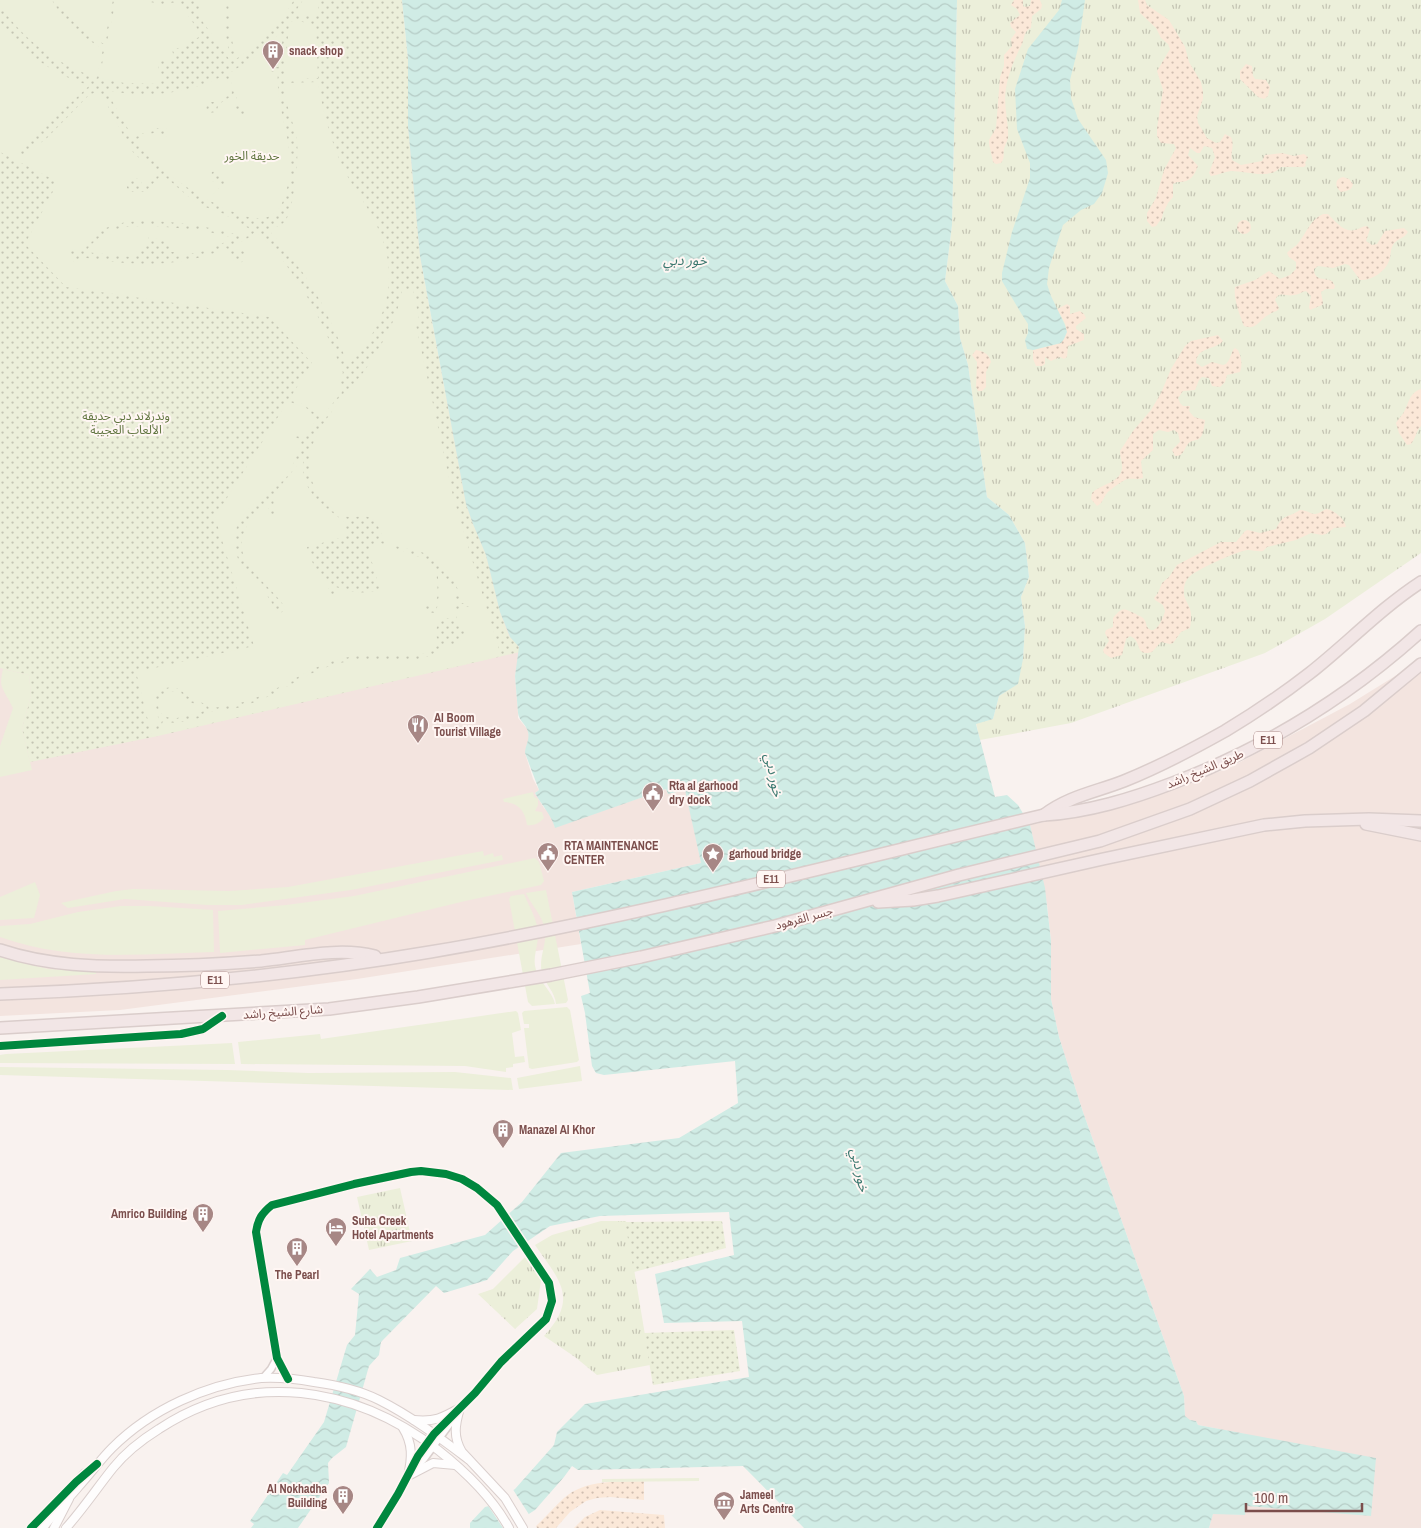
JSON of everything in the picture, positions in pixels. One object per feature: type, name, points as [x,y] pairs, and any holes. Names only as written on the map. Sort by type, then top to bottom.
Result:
[{"type":"highway","points":[[1044,815],[1065,801],[1116,784],[1168,761],[1254,714],[1311,673],[1377,614],[1421,582]]},
{"type":"highway","name":"طريق الشيخ راشد","points":[[1044,815],[1093,809],[1126,800],[1229,759],[1280,733],[1334,700],[1385,662],[1421,631]]},
{"type":"highway","name":"جسر القرهود","points":[[505,983],[694,945],[864,902],[959,875],[1100,841],[1190,809],[1280,765],[1344,725],[1421,664]]},
{"type":"highway","name":"E11","points":[[0,994],[144,986],[256,976],[384,958],[498,939],[639,910],[1044,815]]},
{"type":"highway","points":[[864,902],[889,902],[938,896],[1103,859],[1264,826],[1306,821],[1383,819],[1421,821]]},
{"type":"highway","points":[[1347,820],[1421,835]]},
{"type":"highway","points":[[0,950],[39,960],[112,966],[210,966],[344,952],[384,958]]},
{"type":"highway","name":"شارع الشيخ راشد","points":[[0,1028],[329,1008],[505,983]]},
{"type":"street","points":[[0,1046],[187,1034],[203,1029],[222,1016]]},
{"type":"street","points":[[288,1379],[277,1358],[256,1232],[261,1216],[272,1205],[354,1184],[421,1171],[446,1174],[462,1179],[497,1204],[549,1283],[552,1301],[546,1319],[501,1362],[447,1420],[437,1436],[414,1462],[408,1476],[377,1528]]},
{"type":"street","points":[[263,1378],[277,1358]]},
{"type":"street","points":[[31,1528],[76,1482],[131,1431],[171,1406],[216,1388],[263,1378],[301,1380],[341,1387],[379,1400],[437,1436],[468,1459]]},
{"type":"street","points":[[68,1526],[117,1470],[127,1454],[158,1430],[195,1410],[249,1394],[304,1393],[340,1400],[375,1412],[430,1444],[457,1465],[494,1505],[509,1528]]},
{"type":"street","points":[[412,1420],[437,1420],[460,1408]]},
{"type":"street","points":[[460,1408],[455,1426],[455,1437],[462,1452],[505,1498],[524,1528]]},
{"type":"street","points":[[402,1426],[407,1435],[412,1456],[408,1476]]},
{"type":"street","points":[[408,1476],[427,1464],[444,1462],[457,1465]]},
{"type":"street","points":[[43,1528],[97,1464]]},
{"type":"street","points":[[54,1528],[71,1495]]},
{"type":"shaded area","points":[[0,0],[402,0],[423,279],[460,467],[520,652],[515,676],[518,718],[528,730],[529,737],[525,753],[533,779],[539,790],[535,793],[544,808],[550,813],[555,827],[666,789],[668,794],[686,790],[701,863],[572,892],[581,944],[357,979],[120,1010],[0,1016]]},
{"type":"shaded area","points":[[1421,660],[1421,1528],[1209,1528],[1213,1513],[1245,1515],[1245,1434],[1198,1425],[1196,1421],[1190,1420],[1185,1416],[1184,1396],[1083,1112],[1059,1037],[1051,999],[1051,941],[1047,904],[1030,825],[1109,808],[1227,769],[1350,704]]},
{"type":"green space","name":"حديقة الخور","points":[[0,0],[402,0],[408,59],[408,126],[420,256],[466,504],[486,555],[500,612],[509,636],[518,645],[520,652],[158,736],[30,762],[22,729],[31,695],[29,675],[0,668]]},
{"type":"green space","points":[[0,0],[52,0],[74,28],[103,49],[97,78],[61,62],[29,39],[7,15],[2,8]]},
{"type":"green space","points":[[56,0],[113,0],[104,44],[90,36],[77,25]]},
{"type":"green space","points":[[116,0],[138,0],[162,4],[178,2],[202,35],[185,46],[172,50],[175,60],[158,61],[160,84],[124,83],[99,78]]},
{"type":"green space","points":[[200,0],[224,0],[226,36],[231,62],[198,15]]},
{"type":"green space","points":[[228,0],[294,0],[269,33],[236,59],[231,35]]},
{"type":"green space","points":[[303,0],[320,0],[317,14],[296,16],[295,12]]},
{"type":"green space","points":[[957,0],[1421,0],[1421,553],[1325,619],[1265,653],[1071,723],[980,740],[976,723],[993,719],[999,696],[1005,692],[1023,659],[1025,626],[1021,597],[1029,577],[1025,543],[1009,515],[987,497],[968,365],[960,338],[958,306],[945,281],[952,225]]},
{"type":"green space","points":[[294,20],[316,25],[318,78],[284,80],[289,25]]},
{"type":"green space","points":[[0,22],[21,46],[37,59],[66,77],[89,86],[17,153],[22,156],[46,139],[89,95],[96,92],[103,97],[131,150],[158,171],[144,188],[141,181],[131,178],[127,183],[127,188],[132,192],[145,192],[162,174],[197,204],[222,213],[250,229],[241,236],[195,225],[159,221],[127,222],[114,225],[100,232],[81,251],[71,249],[70,255],[77,256],[73,261],[76,263],[81,257],[137,264],[155,264],[191,260],[227,248],[233,260],[238,263],[242,262],[246,257],[245,253],[241,249],[236,250],[233,246],[255,232],[274,250],[302,288],[324,329],[343,373],[338,381],[342,392],[321,418],[304,405],[290,398],[312,363],[269,317],[66,287],[25,244],[58,182],[0,152]]},
{"type":"green space","points":[[279,34],[283,37],[278,67],[270,66],[269,72],[274,72],[278,68],[280,103],[289,150],[288,182],[283,201],[277,211],[269,216],[260,218],[250,217],[240,215],[210,201],[225,186],[222,175],[218,170],[212,172],[210,177],[212,181],[220,181],[222,185],[208,200],[178,181],[158,165],[134,140],[156,132],[160,137],[164,138],[168,135],[167,129],[154,129],[133,138],[106,90],[137,94],[167,93],[197,87],[225,75],[232,93],[218,102],[208,102],[206,109],[209,113],[216,112],[219,104],[233,95],[236,104],[234,114],[242,116],[245,113],[245,108],[239,105],[228,74],[255,57]]},
{"type":"green space","points":[[318,82],[325,116],[335,149],[344,170],[377,226],[388,264],[389,283],[380,318],[372,335],[348,366],[336,333],[321,302],[303,273],[269,230],[271,227],[282,224],[288,215],[296,170],[297,141],[284,91],[284,83]]},
{"type":"green space","points":[[154,226],[200,230],[235,238],[204,251],[174,257],[174,252],[170,252],[170,242],[149,237],[132,257],[85,252],[92,243],[108,232],[124,227]]},
{"type":"green space","points":[[413,289],[419,319],[415,321],[453,496],[501,656],[160,735],[163,721],[172,723],[189,721],[212,711],[248,705],[332,665],[361,660],[419,659],[436,652],[444,645],[455,646],[464,638],[464,627],[456,619],[461,605],[469,607],[469,601],[464,600],[464,603],[461,603],[457,586],[443,565],[429,555],[388,542],[383,537],[377,523],[371,518],[365,516],[349,517],[338,513],[318,492],[312,481],[309,466],[311,450],[317,435],[336,406],[379,349],[397,312],[402,291]]},
{"type":"green space","points":[[288,401],[303,407],[317,419],[304,438],[296,433],[295,437],[302,440],[291,468],[248,510],[240,521],[235,534],[235,548],[241,565],[260,585],[279,614],[286,609],[252,570],[242,549],[242,537],[250,521],[268,500],[269,514],[272,515],[277,512],[274,506],[273,495],[304,457],[303,469],[308,488],[321,503],[346,523],[344,537],[307,547],[316,569],[333,585],[328,589],[328,595],[334,596],[336,587],[358,592],[380,590],[369,552],[378,542],[422,558],[436,567],[438,595],[434,607],[428,604],[426,612],[435,613],[437,607],[439,596],[438,569],[454,591],[456,598],[455,611],[452,618],[445,619],[438,625],[436,636],[440,643],[421,655],[362,655],[337,660],[326,663],[265,694],[223,707],[209,708],[206,704],[192,699],[176,688],[169,687],[164,689],[156,696],[154,707],[159,718],[156,736],[152,737],[136,672],[254,646],[215,517]]},
{"type":"green space","points":[[3,669],[29,675],[31,695],[22,729],[32,770],[0,777],[0,746],[13,708],[2,686]]},
{"type":"green space","points":[[170,691],[177,692],[204,710],[173,719],[164,716],[159,709],[158,702],[162,695]]},
{"type":"green space","points":[[533,792],[534,797],[538,799],[535,811],[542,812],[544,818],[537,824],[527,825],[523,812],[514,804],[504,802],[503,799]]},
{"type":"green space","points":[[483,851],[484,856],[493,853],[494,857],[502,855],[503,860],[351,890],[242,905],[207,905],[125,899],[68,908],[61,903],[133,889],[229,891],[288,887]]},
{"type":"green space","points":[[535,858],[539,862],[544,881],[541,885],[465,901],[305,940],[305,945],[220,953],[218,911],[354,896]]},
{"type":"green space","points":[[35,882],[40,895],[34,918],[0,920],[0,897]]},
{"type":"green space","points":[[546,890],[568,1000],[566,1003],[556,1004],[554,996],[543,977],[541,962],[545,936],[544,925],[526,893]]},
{"type":"green space","points":[[524,894],[538,929],[536,970],[555,1004],[532,1006],[528,1002],[509,899],[511,896]]},
{"type":"green space","points":[[121,906],[213,910],[214,952],[105,955],[52,950],[0,937],[0,926],[30,924],[78,912]]},
{"type":"green space","points":[[0,957],[48,969],[96,972],[96,974],[0,980]]},
{"type":"green space","points":[[567,1007],[570,1010],[579,1060],[577,1062],[529,1068],[524,1028],[529,1028],[529,1024],[524,1024],[522,1013],[524,1011]]},
{"type":"green space","points":[[516,1011],[521,1030],[512,1033],[515,1057],[524,1056],[525,1062],[513,1064],[513,1067],[506,1068],[506,1072],[465,1066],[241,1064],[238,1042],[320,1034],[321,1039]]},
{"type":"green space","points":[[232,1043],[235,1064],[0,1063],[0,1055],[6,1054]]},
{"type":"green space","points":[[580,1066],[582,1081],[519,1089],[517,1078]]},
{"type":"green space","points":[[0,1067],[308,1073],[455,1072],[511,1078],[513,1090],[0,1075]]},
{"type":"green space","points":[[400,1188],[412,1241],[369,1250],[357,1197]]},
{"type":"green space","points":[[601,1221],[626,1221],[650,1365],[597,1375],[544,1336],[555,1323],[561,1311],[563,1300],[558,1280],[535,1245],[552,1235]]},
{"type":"green space","points":[[722,1221],[726,1248],[634,1272],[625,1222]]},
{"type":"green space","points":[[525,1257],[541,1280],[537,1309],[515,1329],[478,1294],[493,1289]]},
{"type":"green space","points":[[734,1330],[740,1371],[653,1385],[644,1333]]},
{"type":"green space","points":[[699,1478],[699,1481],[602,1482],[602,1479]]},
{"type":"sand","points":[[1014,0],[1023,0],[1023,6],[1025,7],[1030,6],[1031,0],[1040,0],[1042,5],[1041,9],[1032,16],[1031,28],[1025,33],[1009,76],[1005,95],[1008,138],[1003,160],[1001,163],[996,164],[993,162],[989,140],[996,128],[1000,77],[1004,66],[1004,55],[1012,46],[1011,39],[1016,32],[1010,23],[1020,15],[1017,9],[1011,5]]},
{"type":"sand","points":[[1138,0],[1145,0],[1147,5],[1169,20],[1185,47],[1189,62],[1201,82],[1203,99],[1197,116],[1198,123],[1207,138],[1216,143],[1220,142],[1225,134],[1231,137],[1233,143],[1232,160],[1241,165],[1262,161],[1265,155],[1282,153],[1294,156],[1304,154],[1308,157],[1306,165],[1304,167],[1281,167],[1276,171],[1265,174],[1231,171],[1211,176],[1209,173],[1215,157],[1212,148],[1204,146],[1200,153],[1197,153],[1190,148],[1188,155],[1198,166],[1193,176],[1188,180],[1173,184],[1173,197],[1168,203],[1162,218],[1156,226],[1152,227],[1147,221],[1147,213],[1156,198],[1164,170],[1176,148],[1174,144],[1161,143],[1157,136],[1163,90],[1157,71],[1170,49],[1156,28],[1140,13]]},
{"type":"sand","points":[[1246,64],[1252,66],[1255,79],[1266,80],[1270,87],[1268,96],[1264,99],[1258,97],[1240,79],[1240,71]]},
{"type":"sand","points":[[1343,177],[1349,179],[1353,184],[1347,191],[1341,192],[1336,183],[1338,179]]},
{"type":"sand","points":[[1323,214],[1328,214],[1347,230],[1355,230],[1367,226],[1370,229],[1366,241],[1372,245],[1377,244],[1385,231],[1404,228],[1408,232],[1394,243],[1387,265],[1377,275],[1369,279],[1360,280],[1349,265],[1345,264],[1333,268],[1318,266],[1314,269],[1316,276],[1332,281],[1335,286],[1334,289],[1326,289],[1321,292],[1322,305],[1310,310],[1311,296],[1306,291],[1295,295],[1279,295],[1275,300],[1279,308],[1278,310],[1266,316],[1255,326],[1244,326],[1236,302],[1235,287],[1255,280],[1269,271],[1280,279],[1290,275],[1296,269],[1296,262],[1287,253],[1298,244],[1309,227]]},
{"type":"sand","points":[[1241,220],[1247,220],[1251,227],[1247,234],[1241,234],[1237,230],[1237,224]]},
{"type":"sand","points":[[1067,304],[1070,306],[1070,314],[1080,311],[1086,318],[1076,326],[1076,329],[1084,334],[1084,340],[1068,346],[1067,357],[1064,359],[1060,357],[1051,361],[1045,357],[1045,364],[1036,366],[1033,359],[1033,350],[1061,343],[1066,326],[1057,309]]},
{"type":"sand","points":[[1218,335],[1223,341],[1202,352],[1197,358],[1196,363],[1202,367],[1212,362],[1226,364],[1235,348],[1238,350],[1241,358],[1240,372],[1227,375],[1225,382],[1220,387],[1212,386],[1209,378],[1202,377],[1195,390],[1183,391],[1178,398],[1183,406],[1190,406],[1189,411],[1194,417],[1205,420],[1201,437],[1189,443],[1182,454],[1175,456],[1172,450],[1180,442],[1178,433],[1174,430],[1168,432],[1159,430],[1153,434],[1153,450],[1141,461],[1143,478],[1122,481],[1107,493],[1102,502],[1097,506],[1091,499],[1092,493],[1118,477],[1122,467],[1120,451],[1133,431],[1151,410],[1161,393],[1171,369],[1185,346],[1191,341]]},
{"type":"sand","points":[[976,350],[986,353],[991,362],[986,372],[986,387],[982,391],[978,391],[976,387],[977,362],[972,355]]},
{"type":"sand","points":[[1421,389],[1421,426],[1411,444],[1407,445],[1399,433],[1396,423],[1414,393]]},
{"type":"sand","points":[[1326,509],[1339,515],[1346,527],[1334,528],[1322,535],[1311,533],[1296,540],[1267,547],[1263,551],[1243,551],[1207,566],[1189,577],[1185,584],[1184,594],[1191,611],[1190,628],[1181,632],[1173,643],[1161,642],[1152,652],[1146,653],[1141,650],[1134,638],[1130,636],[1126,639],[1122,655],[1111,658],[1104,653],[1103,650],[1109,641],[1105,633],[1106,630],[1113,627],[1113,618],[1122,610],[1142,617],[1147,627],[1151,630],[1157,628],[1165,611],[1163,605],[1154,598],[1162,583],[1169,577],[1177,565],[1221,542],[1236,542],[1245,531],[1260,533],[1276,529],[1283,518],[1300,510],[1317,514]]},
{"type":"sand","points":[[644,1481],[644,1500],[610,1497],[597,1498],[586,1501],[570,1512],[556,1528],[537,1528],[536,1526],[564,1498],[582,1487],[602,1483]]},
{"type":"sand","points":[[600,1510],[664,1515],[665,1528],[574,1528],[585,1517]]},
{"type":"water","name":"خور دبي","points":[[402,0],[957,0],[952,225],[945,281],[958,306],[960,338],[968,365],[987,497],[1009,515],[1025,543],[1029,577],[1021,597],[1025,626],[1023,659],[1018,684],[999,696],[993,719],[976,724],[995,797],[1007,795],[1018,805],[1030,825],[1045,888],[1051,941],[1051,999],[1059,1037],[1083,1112],[1184,1396],[1185,1416],[1190,1420],[1196,1421],[1198,1425],[1376,1458],[1371,1516],[1246,1506],[1245,1515],[1213,1514],[1209,1528],[804,1528],[743,1466],[578,1470],[572,1466],[535,1510],[507,1528],[470,1528],[470,1523],[485,1507],[515,1489],[554,1445],[557,1432],[585,1404],[749,1377],[742,1321],[664,1323],[655,1274],[734,1255],[729,1212],[600,1216],[550,1226],[513,1251],[487,1280],[444,1293],[436,1286],[381,1342],[379,1355],[369,1366],[346,1447],[328,1463],[329,1483],[298,1528],[251,1528],[254,1524],[250,1521],[283,1473],[287,1475],[324,1422],[347,1345],[355,1335],[359,1294],[351,1289],[370,1269],[377,1277],[396,1270],[400,1258],[485,1235],[522,1202],[561,1153],[679,1138],[738,1103],[735,1061],[604,1075],[596,1073],[592,1066],[581,996],[590,993],[572,892],[701,863],[685,790],[668,794],[666,789],[555,828],[549,814],[535,793],[539,790],[525,753],[528,732],[518,713],[515,676],[519,647],[510,637],[500,612],[486,555],[466,504],[420,256],[408,126],[408,59]]},
{"type":"water","points":[[1062,0],[1085,0],[1078,48],[1070,80],[1071,98],[1078,119],[1106,160],[1108,173],[1102,193],[1094,204],[1081,210],[1063,225],[1049,268],[1047,284],[1067,332],[1061,343],[1033,350],[1027,349],[1025,340],[1028,333],[1028,324],[1002,281],[1002,273],[1012,232],[1030,178],[1030,163],[1017,129],[1015,89],[1028,49],[1059,10]]},
{"type":"pier","points":[[512,1488],[530,1516],[511,1528],[503,1528],[487,1504]]},
{"type":"cycle path","points":[[0,1046],[181,1034],[203,1029],[222,1016]]},
{"type":"cycle path","points":[[288,1379],[277,1358],[256,1232],[261,1217],[272,1205],[411,1172],[421,1171],[446,1174],[462,1179],[477,1188],[497,1205],[549,1283],[552,1301],[546,1319],[501,1362],[475,1393],[434,1434],[418,1456],[377,1528]]},
{"type":"cycle path","points":[[31,1528],[76,1482],[97,1464]]},
{"type":"place","name":"snack shop","points":[[273,70]]},
{"type":"place","name":"Al Boom Tourist Village","points":[[418,744]]},
{"type":"place","name":"Rta al garhood dry dock","points":[[653,812]]},
{"type":"place","name":"RTA MAINTENANCE CENTER","points":[[548,872]]},
{"type":"place","name":"garhoud bridge","points":[[713,873]]},
{"type":"place","name":"Manazel Al Khor","points":[[503,1149]]},
{"type":"place","name":"Amrico Building","points":[[203,1233]]},
{"type":"place","name":"Suha Creek Hotel Apartments","points":[[336,1247]]},
{"type":"place","name":"The Pearl","points":[[297,1267]]},
{"type":"place","name":"Al Nokhadha Building","points":[[343,1515]]},
{"type":"place","name":"Jameel Arts Centre","points":[[724,1521]]},
{"type":"park label","name":"وندرلاند دبي حديقة الألعاب العجيبة","points":[[126,423]]}]
